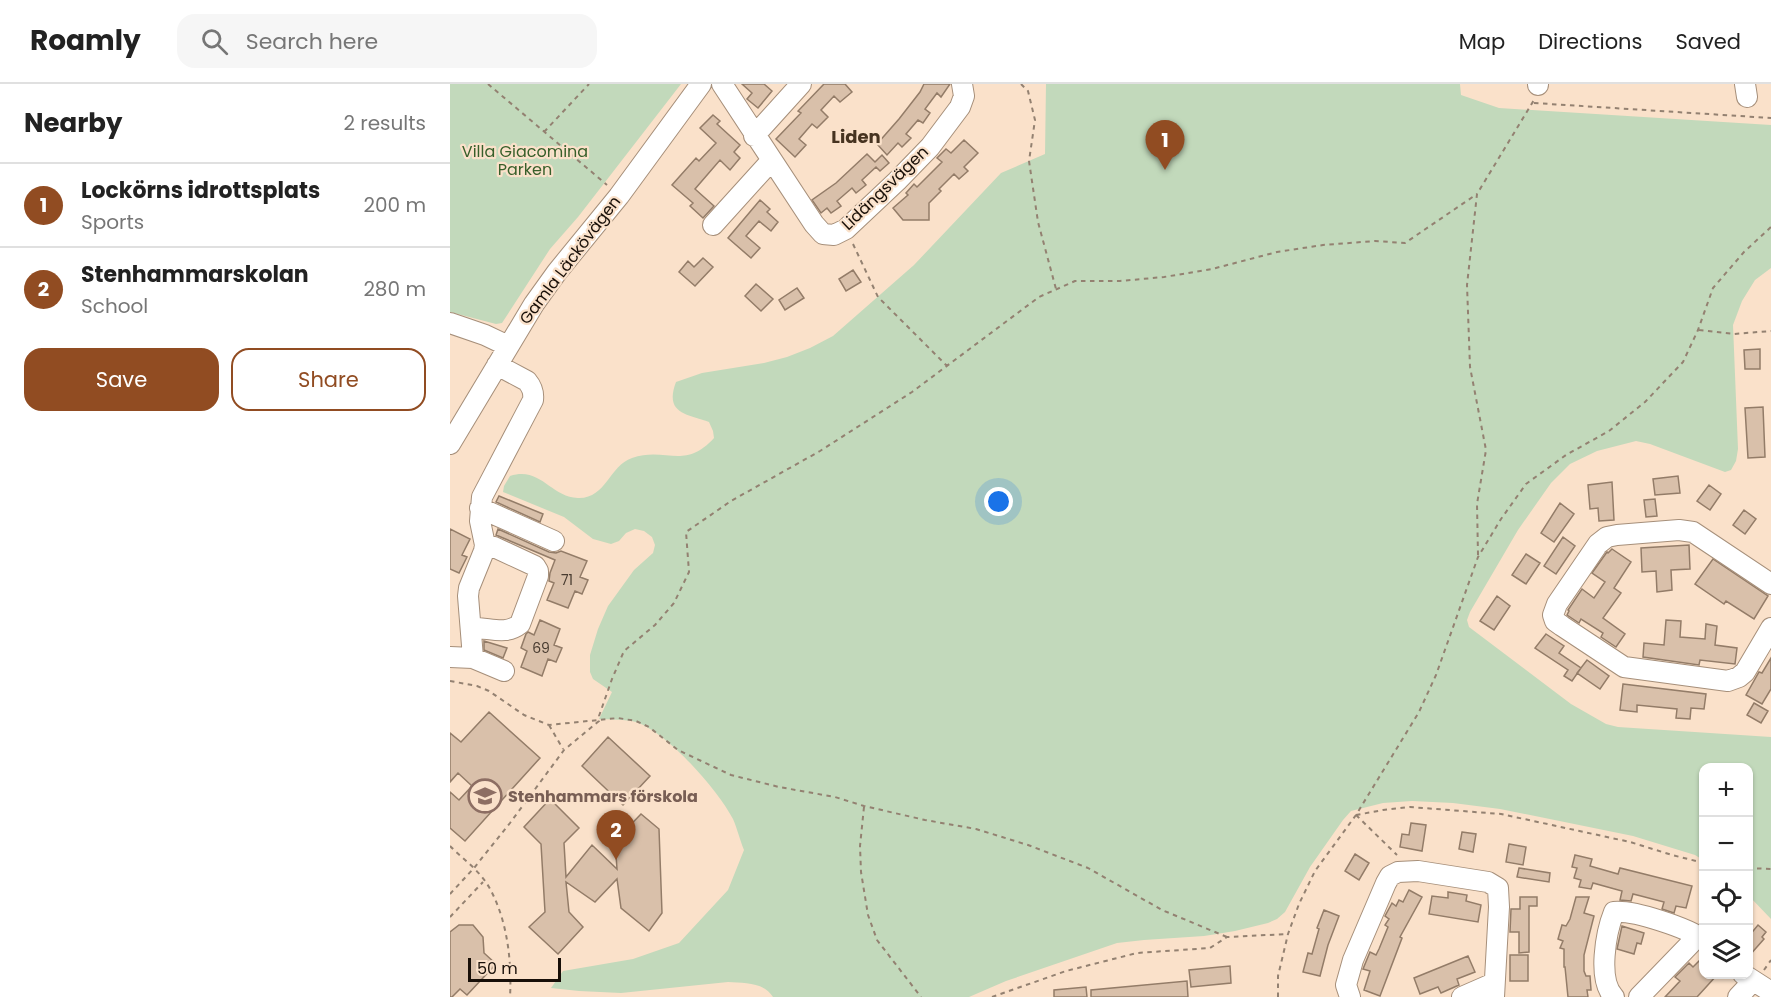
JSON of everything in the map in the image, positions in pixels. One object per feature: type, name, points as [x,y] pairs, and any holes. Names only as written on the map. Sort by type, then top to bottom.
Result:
[{"type":"street","name":"Gamla Läckövägen","points":[[450,444],[508,346],[557,272],[619,196],[701,84]]},
{"type":"street","name":"Lidängsvägen","points":[[722,84],[754,136],[814,224],[823,234],[834,235],[846,229],[930,147],[960,107],[964,96],[963,84]]},
{"type":"street","points":[[754,136],[801,84]]},
{"type":"street","points":[[714,225],[771,161]]},
{"type":"street","points":[[450,323],[485,334],[508,346]]},
{"type":"street","points":[[473,658],[468,596],[485,545],[480,521],[482,497],[534,395],[527,381],[497,364]]},
{"type":"street","points":[[480,508],[554,541]]},
{"type":"street","points":[[1771,584],[1693,532],[1679,530],[1617,535],[1607,537],[1598,544],[1557,604],[1553,615],[1555,621],[1624,667],[1728,681],[1745,672],[1771,628]]},
{"type":"street","points":[[471,628],[506,631],[514,629],[520,624],[538,576],[535,566],[485,545]]},
{"type":"street","points":[[450,657],[473,658],[504,670]]},
{"type":"street","points":[[1350,997],[1346,985],[1353,960],[1390,876],[1404,871],[1418,871],[1488,882],[1498,888],[1494,990],[1462,997]]},
{"type":"street","points":[[1614,997],[1607,986],[1605,966],[1606,947],[1614,912],[1630,913],[1674,926],[1699,937]]},
{"type":"street","points":[[1639,997],[1699,940]]},
{"type":"street","points":[[1738,997],[1747,979]]},
{"type":"street","points":[[1750,979],[1771,993]]},
{"type":"path","points":[[488,84],[612,188]]},
{"type":"path","points":[[544,132],[589,84]]},
{"type":"path","points":[[1021,84],[1028,91],[1035,120],[1029,161],[1038,222],[1056,290]]},
{"type":"path","points":[[1478,557],[1477,504],[1486,450],[1470,367],[1467,285],[1477,194],[1536,91],[1771,118]]},
{"type":"path","points":[[450,894],[510,823],[564,750],[599,721],[612,678],[624,651],[655,624],[674,603],[689,572],[686,532],[731,501],[820,452],[912,392],[1039,297],[1075,280],[1120,281],[1164,277],[1212,269],[1277,252],[1323,245],[1375,241],[1405,243],[1477,194]]},
{"type":"path","points":[[1278,997],[1278,976],[1288,934],[1299,904],[1315,871],[1356,816],[1419,712],[1440,664],[1478,557],[1501,519],[1526,484],[1566,456],[1609,431],[1645,402],[1683,363],[1713,288],[1744,252],[1771,227]]},
{"type":"path","points":[[846,229],[878,297],[947,366]]},
{"type":"path","points":[[1698,330],[1734,334],[1771,331]]},
{"type":"path","points":[[450,681],[477,686],[489,691],[524,715],[549,725],[618,718],[636,721],[650,727],[678,750],[731,775],[835,797],[925,820],[976,829],[1028,845],[1088,868],[1162,910],[1227,937],[1288,934]]},
{"type":"path","points":[[549,725],[564,750]]},
{"type":"path","points":[[864,806],[860,846],[861,872],[868,915],[877,940],[921,997]]},
{"type":"path","points":[[1356,816],[1410,807],[1501,814],[1630,842],[1699,861]]},
{"type":"path","points":[[1356,816],[1396,854],[1404,871]]},
{"type":"path","points":[[450,846],[474,868],[489,887],[502,919],[511,978],[510,997]]},
{"type":"path","points":[[1753,868],[1771,869]]},
{"type":"path","points":[[450,917],[484,881]]},
{"type":"path","points":[[992,997],[1066,971],[1107,960],[1137,953],[1210,948],[1227,937]]},
{"type":"green space","name":"Villa Giacomina Parken","points":[[450,84],[681,84],[578,217],[550,249],[502,323],[496,324],[450,312]]},
{"type":"green space","points":[[1046,84],[1460,84],[1461,95],[1499,108],[1771,125],[1771,268],[1755,280],[1742,301],[1733,325],[1738,449],[1736,461],[1731,470],[1725,472],[1636,441],[1597,451],[1570,464],[1551,483],[1518,530],[1467,620],[1469,627],[1571,704],[1606,724],[1618,727],[1771,737],[1771,919],[1753,900],[1753,763],[1699,763],[1699,858],[1633,836],[1500,809],[1453,803],[1412,801],[1383,803],[1351,811],[1310,867],[1285,912],[1277,919],[1235,931],[1204,936],[1117,943],[1006,981],[969,997],[773,997],[759,986],[728,982],[621,993],[551,988],[563,971],[633,959],[679,943],[728,890],[744,850],[733,819],[726,807],[704,778],[677,750],[649,728],[636,722],[599,719],[612,692],[593,679],[590,672],[590,655],[608,606],[634,570],[653,553],[655,545],[652,537],[644,531],[635,529],[611,544],[593,539],[564,517],[503,492],[504,486],[510,476],[530,475],[560,493],[578,498],[587,497],[601,488],[624,462],[632,458],[655,454],[684,456],[703,448],[714,438],[713,431],[709,422],[686,414],[675,407],[673,393],[676,382],[702,373],[787,357],[833,336],[914,265],[1001,173],[1045,154]]},
{"type":"building","points":[[742,84],[764,84],[772,91],[758,108],[747,99],[752,93]]},
{"type":"building","points":[[824,84],[845,84],[852,92],[840,102],[834,96],[821,110],[828,117],[817,128],[812,124],[799,139],[806,145],[795,157],[776,139],[801,113],[798,111]]},
{"type":"building","points":[[924,84],[950,84],[941,97],[937,93],[925,109],[930,113],[923,123],[918,120],[906,134],[911,138],[902,147],[898,143],[887,155],[877,144],[899,119]]},
{"type":"building","points":[[713,115],[720,121],[717,124],[740,145],[734,152],[740,158],[730,170],[720,160],[695,189],[714,206],[703,218],[690,206],[693,203],[672,185],[696,158],[699,161],[716,143],[700,128]]},
{"type":"building","points":[[964,140],[978,153],[964,167],[968,171],[959,179],[954,174],[939,189],[941,191],[929,203],[929,220],[903,220],[893,208],[908,195],[906,193],[914,184],[917,187],[942,162],[937,158],[946,149],[951,153]]},
{"type":"building","points":[[867,154],[875,162],[882,155],[889,163],[880,171],[876,167],[862,180],[866,185],[856,193],[852,188],[837,201],[841,206],[831,213],[827,208],[821,213],[812,200],[836,183]]},
{"type":"building","points":[[760,200],[770,209],[767,212],[778,222],[771,231],[759,221],[746,236],[760,248],[751,258],[728,238]]},
{"type":"building","points":[[703,258],[713,267],[695,286],[679,272],[688,261],[694,267]]},
{"type":"building","points":[[853,270],[861,282],[846,291],[839,279]]},
{"type":"building","points":[[756,284],[773,299],[761,311],[745,296]]},
{"type":"building","points":[[797,288],[804,298],[785,310],[779,300]]},
{"type":"building","points":[[1760,349],[1760,369],[1745,369],[1744,350]]},
{"type":"building","points":[[1763,407],[1765,457],[1748,458],[1745,408]]},
{"type":"building","points":[[1678,476],[1680,493],[1655,495],[1653,479]]},
{"type":"building","points":[[1612,482],[1614,520],[1599,521],[1598,508],[1590,509],[1588,485]]},
{"type":"building","points":[[1709,485],[1721,494],[1710,510],[1697,501]]},
{"type":"building","points":[[499,496],[543,514],[540,522],[496,502]]},
{"type":"building","points":[[1655,499],[1657,516],[1646,517],[1644,500]]},
{"type":"building","points":[[1560,503],[1574,514],[1554,542],[1541,533]]},
{"type":"building","points":[[1744,510],[1756,519],[1745,534],[1733,525]]},
{"type":"building","points":[[450,529],[470,539],[462,555],[467,557],[459,573],[450,569]]},
{"type":"building","points":[[498,529],[549,552],[561,551],[587,561],[580,577],[588,580],[582,594],[575,591],[568,608],[547,600],[554,583],[549,581],[555,560],[496,535]]},
{"type":"building","points":[[1563,537],[1575,546],[1556,574],[1544,566]]},
{"type":"building","points":[[1689,545],[1690,569],[1671,570],[1672,590],[1657,592],[1656,571],[1642,572],[1641,548]]},
{"type":"building","points":[[1612,549],[1631,562],[1614,588],[1621,593],[1603,618],[1625,634],[1616,647],[1601,637],[1603,633],[1581,619],[1579,623],[1567,615],[1582,589],[1594,598],[1605,582],[1592,573],[1607,552]]},
{"type":"building","points":[[1526,554],[1540,563],[1526,584],[1512,575]]},
{"type":"building","points":[[1713,559],[1768,596],[1754,619],[1726,601],[1724,604],[1695,584]]},
{"type":"building","points":[[1497,596],[1510,606],[1494,630],[1480,621]]},
{"type":"building","points":[[540,620],[560,629],[554,645],[562,648],[556,662],[548,659],[542,676],[521,667],[527,651],[521,648],[526,634],[528,632],[534,635]]},
{"type":"building","points":[[1666,620],[1681,621],[1680,637],[1705,639],[1706,624],[1717,626],[1715,645],[1737,648],[1735,664],[1700,660],[1699,665],[1643,657],[1644,643],[1664,645]]},
{"type":"building","points":[[1546,634],[1564,646],[1559,653],[1581,668],[1572,681],[1564,676],[1568,670],[1535,648]]},
{"type":"building","points":[[484,641],[507,648],[503,658],[484,650]]},
{"type":"building","points":[[1771,658],[1771,689],[1762,704],[1746,695],[1759,672],[1762,673]]},
{"type":"building","points":[[1587,660],[1609,676],[1600,689],[1577,673]]},
{"type":"building","points":[[1623,684],[1706,694],[1704,709],[1691,708],[1690,719],[1676,718],[1677,709],[1637,705],[1637,712],[1620,710]]},
{"type":"building","points":[[1754,703],[1768,711],[1761,723],[1747,715]]},
{"type":"building","points":[[489,712],[540,758],[465,841],[450,828],[450,792],[459,800],[472,786],[458,773],[450,782],[450,733],[461,742]]},
{"type":"building","points":[[608,737],[650,776],[623,805],[582,766]]},
{"type":"building","points":[[550,799],[579,828],[564,843],[566,877],[592,845],[617,869],[615,841],[641,814],[659,829],[662,913],[649,931],[621,908],[617,879],[595,902],[566,882],[569,912],[583,927],[558,954],[529,927],[545,912],[541,844],[524,827]]},
{"type":"building","points":[[1411,823],[1426,825],[1422,851],[1400,847],[1402,834],[1409,835]]},
{"type":"building","points":[[1462,832],[1476,834],[1473,852],[1459,849]]},
{"type":"building","points":[[1509,844],[1526,847],[1523,865],[1506,862]]},
{"type":"building","points":[[1355,854],[1369,863],[1359,880],[1345,871]]},
{"type":"building","points":[[1575,855],[1592,859],[1590,866],[1618,874],[1620,868],[1692,886],[1686,908],[1676,906],[1674,913],[1662,909],[1664,902],[1633,894],[1631,901],[1620,900],[1622,891],[1593,883],[1591,889],[1579,887],[1581,880],[1574,878],[1577,868],[1572,867]]},
{"type":"building","points":[[1519,868],[1550,873],[1549,882],[1517,877]]},
{"type":"building","points":[[1409,890],[1422,897],[1400,937],[1402,938],[1380,996],[1364,990],[1370,971],[1363,969],[1370,952],[1376,955],[1379,949],[1388,927],[1385,925],[1389,919],[1385,916],[1392,903],[1396,906],[1399,900],[1403,902]]},
{"type":"building","points":[[1448,892],[1467,895],[1466,901],[1481,905],[1478,922],[1429,914],[1432,896],[1448,898]]},
{"type":"building","points":[[1520,897],[1537,897],[1537,906],[1529,906],[1529,952],[1519,953],[1519,932],[1510,932],[1511,909],[1520,909]]},
{"type":"building","points":[[1576,897],[1589,897],[1584,913],[1594,916],[1584,955],[1584,971],[1586,976],[1590,976],[1591,990],[1587,990],[1588,997],[1568,997],[1564,949],[1560,948],[1563,941],[1558,939],[1562,925],[1566,926],[1570,919]]},
{"type":"building","points":[[1324,910],[1339,916],[1320,976],[1303,972],[1308,953],[1312,954],[1319,929],[1317,928]]},
{"type":"building","points":[[459,925],[473,925],[483,937],[484,953],[496,964],[467,995],[460,989],[450,997],[450,932]]},
{"type":"building","points":[[1758,925],[1766,932],[1762,937],[1764,939],[1753,951],[1753,931]]},
{"type":"building","points":[[1622,926],[1644,933],[1641,944],[1637,943],[1634,954],[1617,949]]},
{"type":"building","points":[[1510,955],[1528,955],[1528,981],[1510,981]]},
{"type":"building","points":[[1468,956],[1475,972],[1457,979],[1459,985],[1441,993],[1438,987],[1420,994],[1414,978]]},
{"type":"building","points":[[1699,961],[1699,979],[1713,979],[1697,997],[1665,997],[1680,981],[1675,977],[1689,963],[1693,967]]},
{"type":"building","points":[[1230,966],[1231,983],[1191,987],[1189,970]]},
{"type":"building","points":[[1187,981],[1188,997],[1091,997],[1091,990]]},
{"type":"building","points":[[1086,987],[1087,997],[1054,997],[1054,990]]},
{"type":"place","name":"Lockörns idrottsplats","points":[[1165,170]]},
{"type":"place","name":"Stenhammars förskola","points":[[485,796]]},
{"type":"place","name":"Stenhammarskolan","points":[[616,860]]},
{"type":"district","name":"Liden","points":[[856,136]]}]
